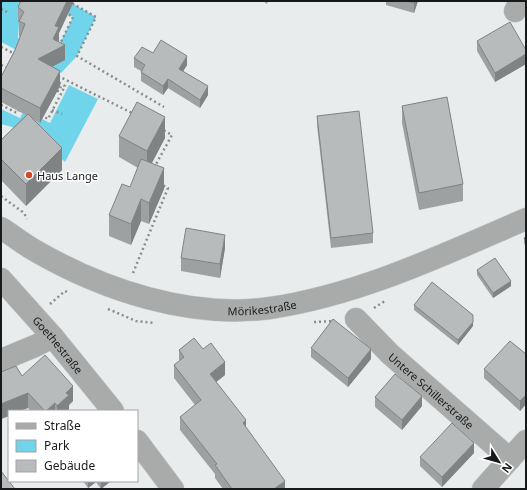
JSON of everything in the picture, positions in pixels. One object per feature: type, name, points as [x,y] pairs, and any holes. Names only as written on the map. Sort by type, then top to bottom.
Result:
[{"type":"street","name":"Mörikestraße","points":[[1,228],[34,250],[64,265],[124,291],[160,301],[193,307],[240,310],[270,308],[368,283],[448,253],[526,219]]},
{"type":"street","name":"Goethestraße","points":[[1,279],[53,337],[112,410]]},
{"type":"street","name":"Untere Schillerstraße","points":[[356,319],[390,354],[510,459]]},
{"type":"street","points":[[1,360],[53,337]]},
{"type":"street","points":[[484,489],[526,441]]},
{"type":"street","points":[[138,442],[173,489]]},
{"type":"path","points":[[68,1],[96,17],[77,56],[164,107]]},
{"type":"path","points":[[1,9],[7,12]]},
{"type":"path","points":[[56,51],[73,17],[61,10]]},
{"type":"path","points":[[1,47],[16,55]]},
{"type":"path","points":[[10,52],[14,58]]},
{"type":"path","points":[[1,65],[8,69],[11,63]]},
{"type":"path","points":[[55,75],[136,115]]},
{"type":"path","points":[[34,111],[48,118],[65,86],[53,79]]},
{"type":"path","points":[[57,91],[59,91],[62,84]]},
{"type":"path","points":[[1,105],[17,114],[22,105]]},
{"type":"path","points":[[52,110],[62,114]]},
{"type":"path","points":[[153,170],[172,135],[160,128]]},
{"type":"path","points":[[130,280],[168,188],[161,185]]},
{"type":"path","points":[[1,196],[24,213]]},
{"type":"green space","points":[[1,1],[36,1],[19,23],[18,38],[50,54],[58,47],[73,17],[44,1],[68,1],[96,17],[77,56],[61,73],[1,42]]},
{"type":"green space","points":[[69,85],[98,99],[65,162],[34,133],[1,124],[1,109],[20,118],[24,110],[50,123]]},
{"type":"building","points":[[21,1],[67,1],[55,26],[59,27],[53,39],[65,45],[38,59],[60,71],[40,108],[1,88],[1,77],[15,50],[25,24],[19,21],[24,12],[18,7]]},
{"type":"building","points":[[510,22],[526,50],[526,54],[495,73],[477,41]]},
{"type":"building","points":[[161,40],[187,56],[179,69],[208,86],[200,100],[168,79],[163,86],[141,72],[145,65],[134,58],[142,47],[153,53]]},
{"type":"building","points":[[447,97],[463,184],[419,193],[402,106]]},
{"type":"building","points":[[137,102],[165,117],[147,151],[119,136]]},
{"type":"building","points":[[359,111],[373,233],[331,238],[317,116]]},
{"type":"building","points":[[28,114],[62,148],[26,184],[1,159],[1,140]]},
{"type":"building","points":[[141,159],[164,168],[149,203],[141,199],[131,224],[109,215],[122,184],[130,187]]},
{"type":"building","points":[[186,228],[225,235],[220,264],[181,258]]},
{"type":"building","points":[[495,258],[511,281],[493,293],[477,270]]},
{"type":"building","points":[[432,282],[473,315],[473,322],[458,340],[414,305]]},
{"type":"building","points":[[333,319],[371,349],[348,378],[311,348]]},
{"type":"building","points":[[194,338],[203,349],[211,343],[225,362],[210,374],[246,420],[243,423],[285,481],[274,489],[232,489],[215,465],[217,464],[180,417],[201,400],[174,365],[184,357],[179,350]]},
{"type":"building","points":[[510,341],[526,354],[526,395],[520,401],[484,369]]},
{"type":"building","points":[[45,355],[73,386],[66,393],[69,395],[57,406],[55,403],[47,410],[44,410],[28,393],[1,404],[1,372],[16,366],[22,376]]},
{"type":"building","points":[[395,374],[422,396],[402,420],[375,397]]},
{"type":"building","points":[[452,423],[474,443],[442,477],[420,457]]},
{"type":"building","points":[[1,471],[8,482],[15,489],[1,489]]},
{"type":"place","name":"Haus Lange","points":[[29,175]]}]
